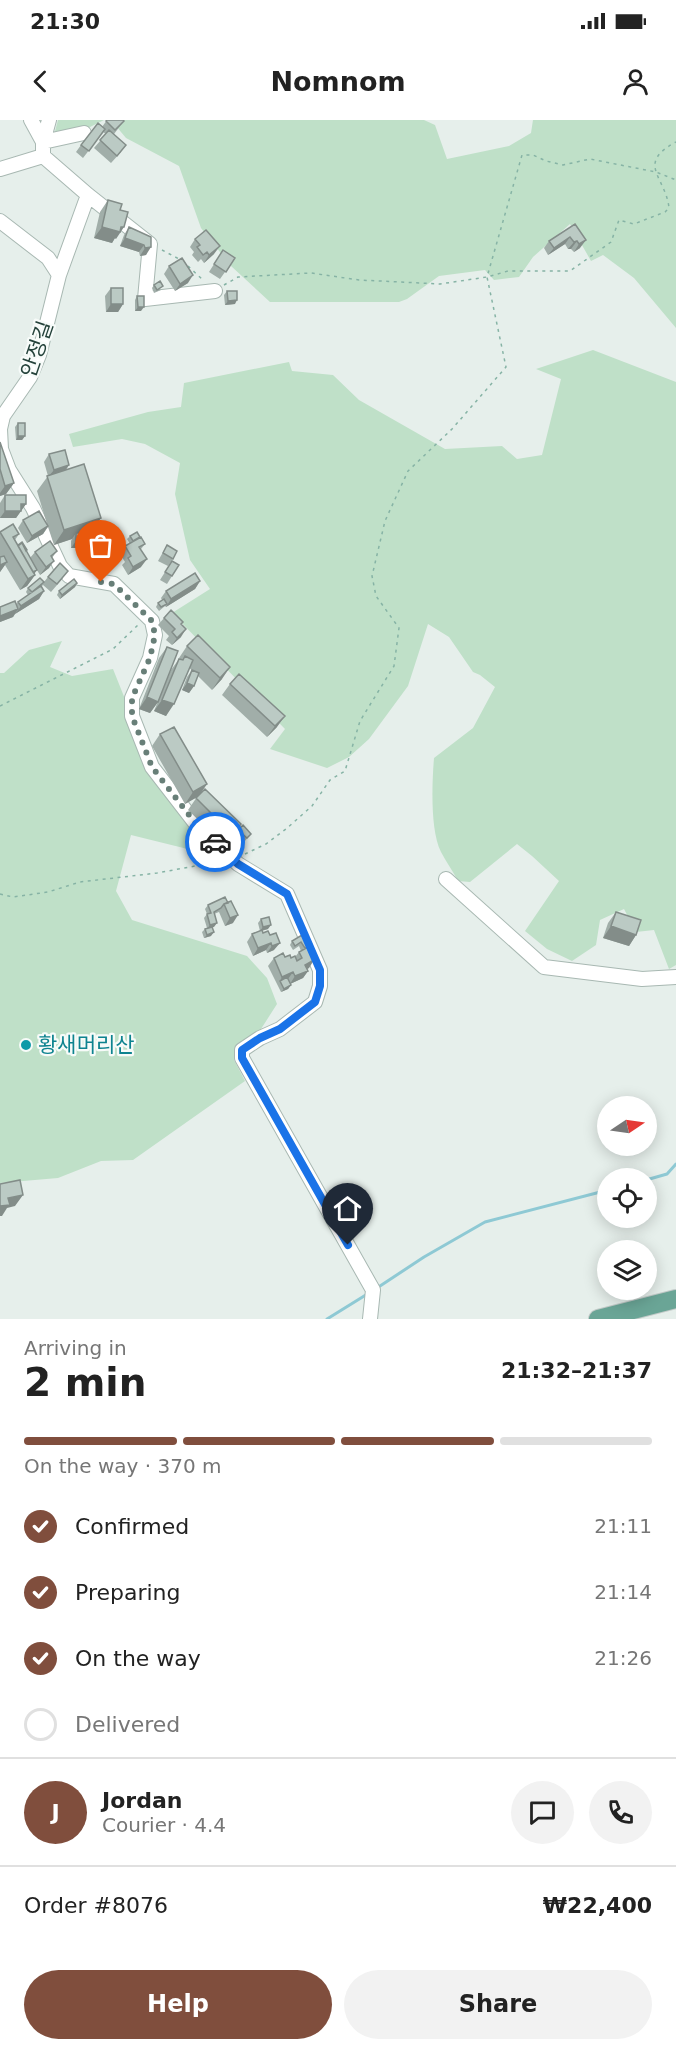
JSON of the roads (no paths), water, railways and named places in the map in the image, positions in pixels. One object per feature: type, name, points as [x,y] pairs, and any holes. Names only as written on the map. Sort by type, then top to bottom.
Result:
[{"type":"main road","points":[[598,1319],[676,1299]]},
{"type":"street","points":[[31,120],[43,149],[88,195],[150,244],[145,299],[215,291]]},
{"type":"street","points":[[43,149],[49,120]]},
{"type":"street","points":[[0,169],[84,133]]},
{"type":"street","name":"안정길","points":[[88,195],[59,275],[39,355],[30,377],[3,416],[0,429],[1,449],[9,470],[33,508],[60,566],[69,576],[114,584],[152,621],[155,635],[150,658],[132,698],[132,716],[152,767],[196,824],[238,864],[287,894],[320,970],[320,986],[315,1002],[280,1029],[242,1050],[242,1058],[372,1288],[370,1319]]},
{"type":"street","points":[[0,221],[48,258],[59,275]]},
{"type":"street","points":[[446,879],[544,967],[642,980],[676,977]]},
{"type":"waterway","points":[[657,1177],[667,1174],[676,1164]]},
{"type":"waterway","points":[[377,1288],[424,1257],[485,1222],[597,1193]]},
{"type":"waterway","points":[[327,1319],[369,1293]]},
{"type":"place","name":"황새머리산","points":[[26,1045]]}]
